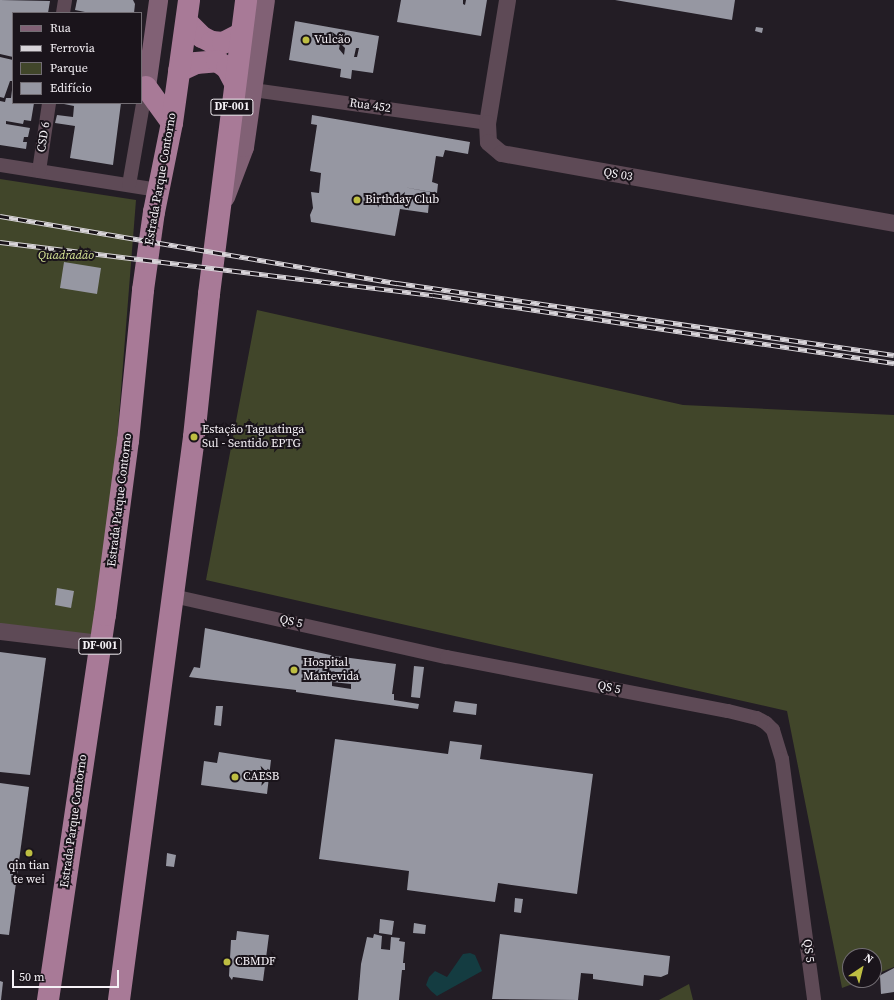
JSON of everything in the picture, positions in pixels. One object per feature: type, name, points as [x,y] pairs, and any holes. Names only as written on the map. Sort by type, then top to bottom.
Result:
[{"type":"highway","name":"Estrada Parque Contorno","points":[[48,1000],[101,643],[128,433],[143,290],[154,212],[172,123],[189,0]]},
{"type":"highway","name":"DF-001","points":[[119,1000],[194,437],[219,212],[244,86],[242,34],[246,0]]},
{"type":"highway","points":[[187,22],[202,37],[212,42],[223,43],[242,34]]},
{"type":"highway","points":[[179,71],[196,63],[218,61],[244,86]]},
{"type":"highway","points":[[146,87],[172,123]]},
{"type":"main road","points":[[146,87],[147,41],[158,0]]},
{"type":"main road","points":[[244,86],[265,0]]},
{"type":"street","points":[[63,12],[65,0]]},
{"type":"street","name":"QS 03","points":[[507,0],[488,123],[488,142],[494,148],[509,157],[894,223]]},
{"type":"street","name":"Rua 452","points":[[244,86],[488,123]]},
{"type":"street","points":[[129,185],[146,87]]},
{"type":"street","name":"CSD 6","points":[[39,171],[49,104]]},
{"type":"street","points":[[0,165],[158,190]]},
{"type":"street","name":"QS 5","points":[[173,596],[447,657],[728,711],[757,718],[766,722],[773,730],[782,759],[814,1000]]},
{"type":"street","points":[[0,631],[101,643]]},
{"type":"green space","name":"Quadradão","points":[[0,179],[136,200],[101,643],[0,630]]},
{"type":"green space","points":[[257,310],[683,405],[894,415],[894,967],[882,972],[882,948],[842,948],[842,988],[787,711],[206,580]]},
{"type":"green space","points":[[689,984],[693,1000],[659,1000]]},
{"type":"water","points":[[470,953],[475,955],[482,971],[437,996],[431,991],[426,985],[429,977],[435,971],[447,977],[463,954]]},
{"type":"building","points":[[0,0],[50,1],[48,12],[12,12],[12,57],[0,54]]},
{"type":"building","points":[[77,0],[133,0],[135,4],[134,12],[85,12],[75,10]]},
{"type":"building","points":[[401,0],[463,0],[463,4],[465,5],[466,0],[487,0],[481,36],[397,22]]},
{"type":"building","points":[[615,0],[735,0],[732,20]]},
{"type":"building","points":[[295,21],[379,36],[373,73],[352,70],[351,79],[340,77],[341,69],[289,60]],"holes":[[[340,43],[345,48],[344,55],[339,49]],[[356,48],[359,48],[357,57],[354,57]]]},
{"type":"building","points":[[756,27],[763,28],[762,33],[755,31]]},
{"type":"building","points":[[0,57],[12,60],[12,81],[10,81],[4,98],[0,97]]},
{"type":"building","points":[[12,90],[12,104],[34,104],[31,121],[24,120],[23,124],[6,121],[6,124],[30,128],[28,137],[24,137],[23,142],[27,142],[26,149],[0,145],[0,101],[5,102],[6,98],[11,98]]},
{"type":"building","points":[[64,104],[121,104],[113,165],[70,158],[75,126],[55,123],[57,115],[73,117],[74,106]]},
{"type":"building","points":[[312,115],[470,142],[468,154],[445,150],[443,157],[436,156],[432,182],[438,184],[437,193],[403,187],[430,192],[428,213],[400,209],[395,236],[311,222],[310,215],[313,208],[311,192],[319,193],[321,173],[310,171],[317,125],[311,124]]},
{"type":"building","points":[[64,262],[101,268],[97,294],[60,288]]},
{"type":"building","points":[[57,588],[74,591],[71,608],[55,605]]},
{"type":"building","name":"Hospital Mantevida","points":[[205,628],[335,656],[396,664],[392,694],[394,694],[394,700],[419,704],[418,709],[296,692],[296,690],[189,677],[194,667],[200,668]],"holes":[[[332,682],[351,684],[351,689],[332,686]]]},
{"type":"building","points":[[0,652],[46,658],[30,775],[0,772]]},
{"type":"building","points":[[414,666],[424,667],[420,698],[411,697]]},
{"type":"building","points":[[455,701],[477,704],[476,715],[453,712]]},
{"type":"building","points":[[216,706],[223,706],[221,726],[214,725]]},
{"type":"building","points":[[335,739],[448,754],[450,741],[482,745],[480,759],[593,774],[577,894],[498,883],[495,902],[407,890],[409,871],[319,859]]},
{"type":"building","name":"CAESB","points":[[219,752],[271,760],[267,794],[201,785],[204,761],[217,763]]},
{"type":"building","points":[[0,783],[29,787],[9,935],[0,934]]},
{"type":"building","points":[[167,853],[176,855],[174,867],[166,866]]},
{"type":"building","points":[[515,898],[523,899],[521,913],[514,912]]},
{"type":"building","points":[[380,919],[394,921],[392,935],[379,933]]},
{"type":"building","points":[[414,923],[426,925],[425,934],[413,933]]},
{"type":"building","points":[[237,931],[269,935],[263,981],[233,977],[232,980],[229,976],[231,940],[236,940]]},
{"type":"building","points":[[374,934],[382,936],[381,949],[390,950],[391,937],[400,938],[399,941],[405,942],[403,963],[405,963],[405,970],[402,970],[399,1000],[358,1000],[361,964],[367,937],[373,938]]},
{"type":"building","points":[[500,934],[670,956],[668,974],[661,977],[644,975],[643,986],[593,979],[593,974],[581,973],[578,1000],[492,999]]},
{"type":"building","points":[[894,968],[894,992],[881,994],[882,974]]},
{"type":"building","points":[[0,981],[3,982],[1,1000],[0,1000]]},
{"type":"railway","points":[[0,216],[397,283],[894,355]]},
{"type":"railway","points":[[0,242],[433,295],[894,363]]},
{"type":"place","name":"Vulcão","points":[[306,40]]},
{"type":"place","name":"Birthday Club","points":[[357,200]]},
{"type":"place","name":"Estação Taguatinga Sul - Sentido EPTG","points":[[194,437]]},
{"type":"place","name":"Hospital Mantevida","points":[[294,670]]},
{"type":"place","name":"CAESB","points":[[235,777]]},
{"type":"place","name":"qin tian te wei","points":[[29,853]]},
{"type":"place","name":"CBMDF","points":[[227,962]]}]
